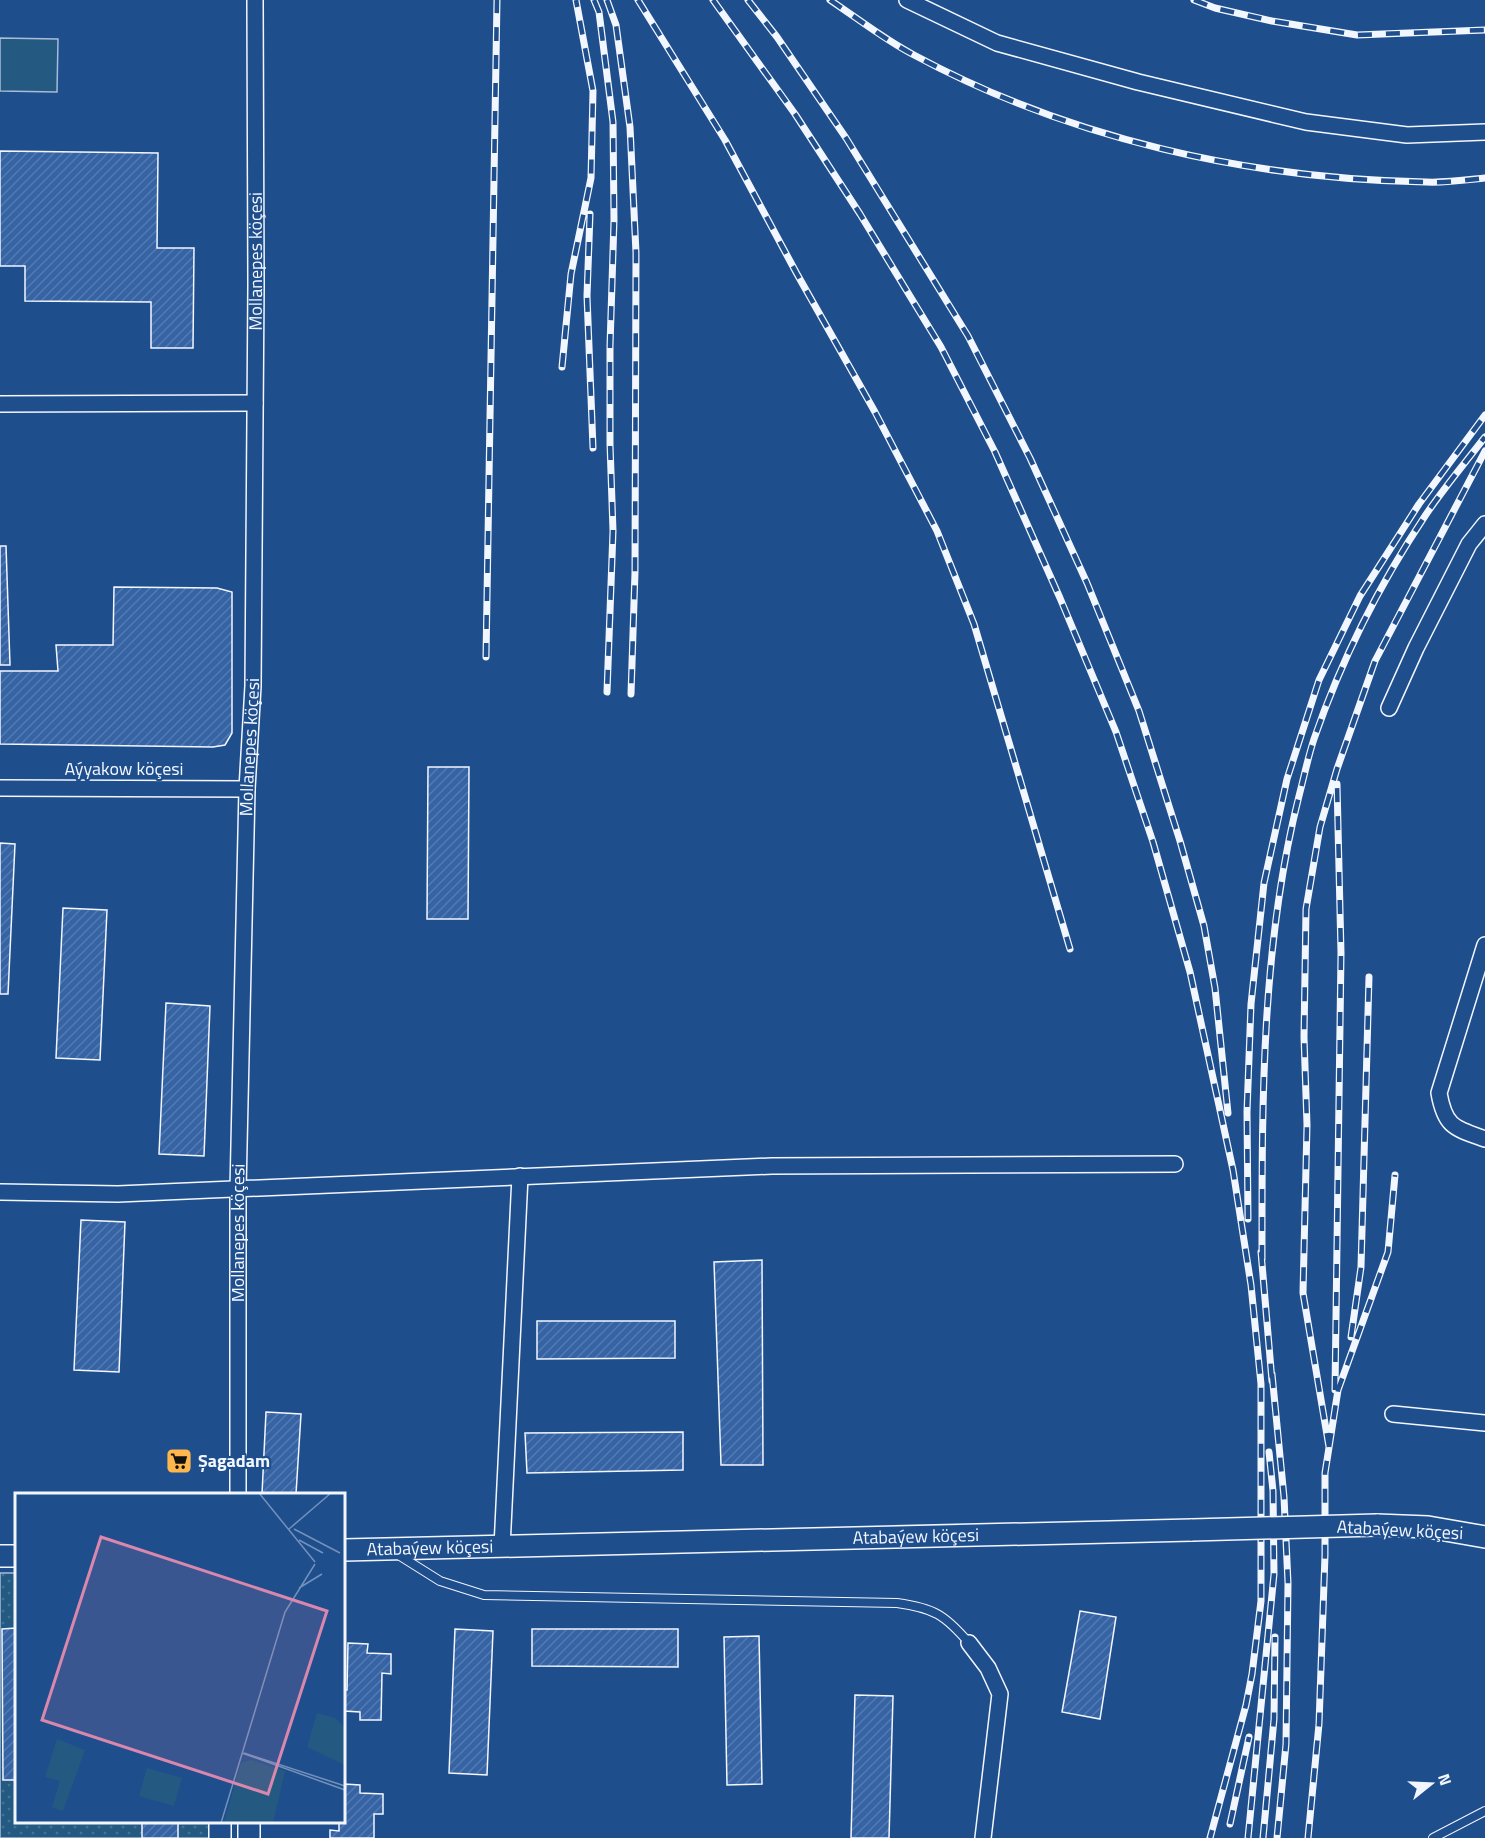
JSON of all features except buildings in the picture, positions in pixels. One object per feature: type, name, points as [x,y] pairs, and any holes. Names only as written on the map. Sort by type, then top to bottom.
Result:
[{"type":"main road","name":"Atabaýew köçesi","points":[[345,1550],[1377,1525],[1428,1527],[1485,1537]]},
{"type":"street","name":"Mollanepes köçesi","points":[[238,1493],[238,1190],[247,789],[253,686],[255,0]]},
{"type":"street","points":[[907,0],[997,43],[1138,82],[1295,119],[1407,135],[1485,132]]},
{"type":"street","points":[[0,404],[255,403]]},
{"type":"street","points":[[1389,708],[1416,648],[1469,544],[1485,524]]},
{"type":"street","name":"Aýyakow köçesi","points":[[0,789],[247,789]]},
{"type":"street","points":[[1485,945],[1439,1093],[1443,1113],[1456,1129],[1485,1140]]},
{"type":"street","points":[[0,1192],[118,1194],[238,1190],[772,1166],[1174,1164]]},
{"type":"street","points":[[502,1547],[520,1176]]},
{"type":"street","points":[[1393,1414],[1485,1423]]},
{"type":"street","points":[[969,1643],[988,1668],[1000,1694],[984,1838]]},
{"type":"lane","points":[[388,1549],[440,1581],[484,1594],[897,1603],[924,1607],[951,1623],[969,1643]]},
{"type":"lane","points":[[1433,1838],[1485,1811]]},
{"type":"shaded area","points":[[0,38],[58,39],[57,92],[0,91]]},
{"type":"shaded area","points":[[0,1573],[15,1573],[15,1823],[215,1823],[216,1838],[0,1838]]},
{"type":"railway","points":[[486,657],[497,0]]},
{"type":"railway","points":[[562,367],[571,274],[591,178],[593,91],[576,0]]},
{"type":"railway","points":[[594,0],[599,12],[613,122],[614,220],[610,346],[613,531],[607,692]]},
{"type":"railway","points":[[607,0],[616,25],[630,127],[636,253],[635,572],[631,694]]},
{"type":"railway","points":[[638,0],[725,140],[875,412],[937,531],[974,624],[1070,949]]},
{"type":"railway","points":[[713,0],[795,114],[860,214],[941,347],[995,452],[1116,732],[1153,842],[1190,972],[1233,1170],[1251,1285],[1261,1384],[1261,1601],[1246,1705],[1210,1838]]},
{"type":"railway","points":[[748,0],[777,37],[846,138],[968,336],[1030,458],[1087,583],[1139,711],[1204,926],[1215,988],[1228,1113]]},
{"type":"railway","points":[[830,0],[903,49],[974,84],[1035,110],[1162,149],[1227,163],[1293,173],[1433,182],[1485,178]]},
{"type":"railway","points":[[1194,0],[1215,8],[1272,21],[1357,35],[1485,30]]},
{"type":"railway","points":[[590,214],[587,296],[593,448]]},
{"type":"railway","points":[[1248,1219],[1247,1112],[1251,1004],[1264,883],[1287,779],[1319,680],[1360,596],[1419,504],[1485,415]]},
{"type":"railway","points":[[1262,1259],[1262,1142],[1266,1026],[1271,968],[1286,853],[1310,753],[1336,681],[1377,596],[1425,516],[1485,437]]},
{"type":"railway","points":[[1329,1447],[1303,1293],[1307,1125],[1304,1037],[1306,909],[1320,827],[1337,769],[1375,661],[1485,451]]},
{"type":"railway","points":[[1335,1390],[1341,953],[1337,784]]},
{"type":"railway","points":[[1351,1337],[1361,1267],[1369,977]]},
{"type":"railway","points":[[1308,1838],[1319,1724],[1325,1555],[1325,1473],[1338,1390],[1388,1252],[1395,1175]]},
{"type":"railway","points":[[1261,1252],[1272,1381]]},
{"type":"railway","points":[[1272,1374],[1284,1497],[1288,1583],[1286,1744],[1277,1838]]},
{"type":"railway","points":[[1248,1838],[1274,1574],[1273,1491],[1269,1452]]},
{"type":"railway","points":[[1263,1838],[1274,1719],[1275,1637]]},
{"type":"railway","points":[[1230,1824],[1249,1737]]},
{"type":"place","name":"Şagadam","points":[[179,1461]]}]
